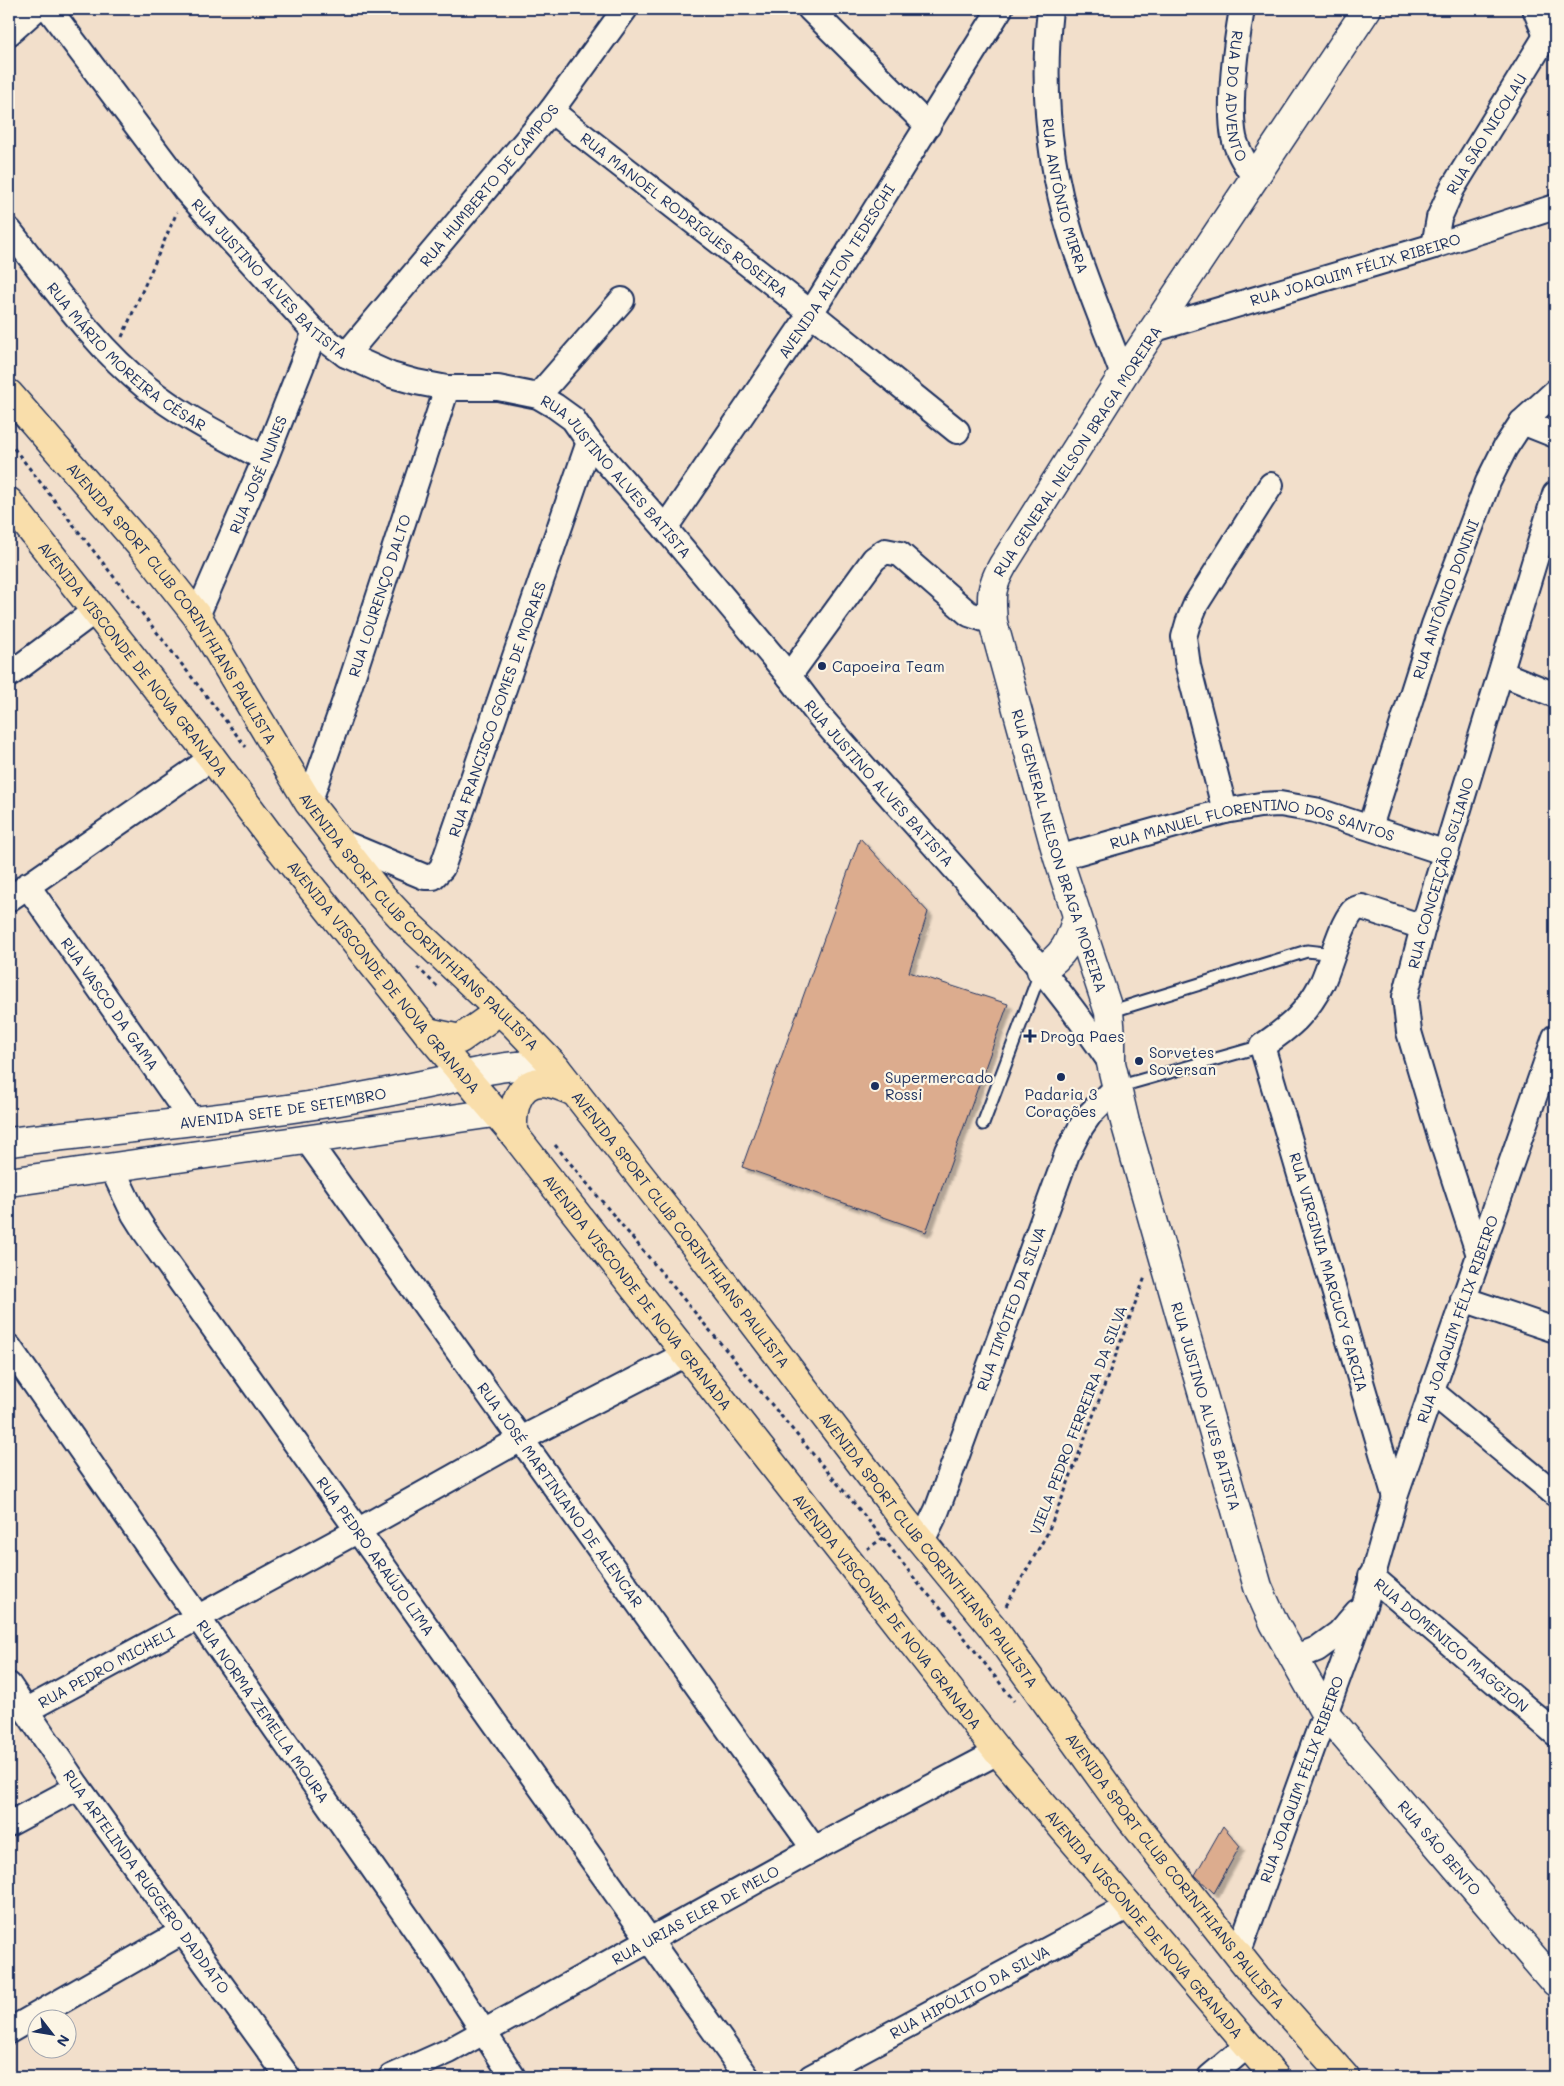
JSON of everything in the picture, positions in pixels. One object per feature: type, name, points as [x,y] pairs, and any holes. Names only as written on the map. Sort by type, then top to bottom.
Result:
[{"type":"main road","name":"AVENIDA SPORT CLUB CORINTHIANS PAULISTA","points":[[9,394],[148,554],[197,616],[309,803],[379,894],[556,1068],[914,1531],[993,1628],[1130,1818],[1238,1954],[1345,2077]]},
{"type":"main road","name":"AVENIDA VISCONDE DE NOVA GRANADA","points":[[9,502],[96,610],[212,758],[270,836],[426,1032],[513,1133],[998,1752],[1275,2077]]},
{"type":"main road","points":[[426,1032],[458,1039],[464,1038],[487,1020],[497,1008]]},
{"type":"main road","points":[[513,1133],[513,1110],[516,1101],[520,1094],[531,1084],[540,1082],[552,1084],[575,1092]]},
{"type":"street","points":[[9,33],[36,9]]},
{"type":"street","name":"RUA JUSTINO ALVES BATISTA","points":[[49,9],[186,191],[315,332],[346,355],[391,375],[447,388],[498,388],[538,396],[556,406],[573,419],[589,442],[789,676],[825,722],[1041,970],[1092,1036],[1114,1075],[1158,1241],[1249,1560],[1274,1623],[1325,1713]]},
{"type":"street","name":"RUA HUMBERTO DE CAMPOS","points":[[346,355],[551,111],[626,9]]},
{"type":"street","points":[[810,9],[928,126]]},
{"type":"street","name":"AVENIDA AILTON TEDESCHI","points":[[664,528],[811,313],[1000,9]]},
{"type":"street","name":"RUA ANTÔNIO MIRRA","points":[[1050,9],[1046,96],[1055,166],[1071,235],[1123,375]]},
{"type":"street","name":"RUA DO ADVENTO","points":[[1242,9],[1232,118],[1234,137],[1238,148],[1255,179]]},
{"type":"street","name":"RUA GENERAL NELSON BRAGA MOREIRA","points":[[1114,1075],[1108,1012],[1058,858],[993,622],[991,600],[994,583],[1123,375],[1367,9]]},
{"type":"street","points":[[1535,9],[1550,38]]},
{"type":"street","name":"RUA SÃO NICOLAU","points":[[1434,246],[1439,218],[1452,189],[1550,38]]},
{"type":"street","name":"RUA MANOEL RODRIGUES ROSEIRA","points":[[551,111],[811,313],[957,431]]},
{"type":"street","name":"RUA JOAQUIM FÉLIX RIBEIRO","points":[[1155,329],[1434,246],[1555,207]]},
{"type":"street","name":"RUA MÁRIO MOREIRA CÉSAR","points":[[9,230],[76,316],[114,358],[146,388],[168,404],[265,459]]},
{"type":"street","points":[[538,396],[622,300]]},
{"type":"street","name":"RUA JOSÉ NUNES","points":[[197,616],[265,459],[315,332]]},
{"type":"street","name":"RUA LOURENÇO DALTO","points":[[309,803],[447,388]]},
{"type":"street","name":"RUA ANTÔNIO DONINI","points":[[1370,827],[1434,625],[1496,465],[1522,422],[1555,392]]},
{"type":"street","points":[[1522,422],[1555,435]]},
{"type":"street","name":"RUA FRANCISCO GOMES DE MORAES","points":[[339,841],[425,877],[433,877],[442,868],[589,442]]},
{"type":"street","points":[[1225,812],[1192,687],[1184,637],[1196,604],[1271,485]]},
{"type":"street","name":"RUA CONCEIÇÃO SGLIANO","points":[[1479,1255],[1438,1133],[1408,1032],[1406,997],[1423,926],[1555,494]]},
{"type":"street","points":[[789,676],[874,558],[885,551],[900,554],[969,614],[993,622]]},
{"type":"street","points":[[9,675],[96,610]]},
{"type":"street","points":[[1501,673],[1555,695]]},
{"type":"street","points":[[18,892],[212,758]]},
{"type":"street","name":"RUA MANUEL FLORENTINO DOS SANTOS","points":[[1058,858],[1225,812],[1260,805],[1280,804],[1315,810],[1446,853]]},
{"type":"street","name":"RUA VASCO DA GAMA","points":[[18,892],[193,1122]]},
{"type":"street","points":[[1262,1046],[1290,1028],[1303,1012],[1322,982],[1347,919],[1355,909],[1362,907],[1423,926]]},
{"type":"street","points":[[1041,970],[1056,960],[1071,940],[1077,917]]},
{"type":"street","name":"RUA JOAQUIM FÉLIX RIBEIRO","points":[[1238,1954],[1365,1603],[1371,1576],[1395,1497],[1555,1037]]},
{"type":"street","name":"RUA VIRGINIA MARCUCY GARCIA","points":[[1262,1046],[1395,1497]]},
{"type":"street","name":"AVENIDA SETE DE SETEMBRO","points":[[9,1142],[193,1122],[322,1104],[525,1065],[541,1065],[556,1068]]},
{"type":"street","name":"RUA TIMÓTEO DA SILVA","points":[[914,1531],[940,1500],[1067,1154],[1081,1127],[1114,1075]]},
{"type":"street","points":[[9,1182],[494,1113]]},
{"type":"street","name":"RUA JOSÉ MARTINIANO DE ALENCAR","points":[[308,1140],[814,1849]]},
{"type":"street","name":"RUA PEDRO ARAÚJO LIMA","points":[[112,1168],[134,1214],[146,1233],[747,2077]]},
{"type":"street","points":[[1463,1299],[1555,1330]]},
{"type":"street","name":"RUA NORMA ZEMELLA MOURA","points":[[9,1347],[437,1960],[513,2077]]},
{"type":"street","name":"RUA PEDRO MICHELI","points":[[27,1710],[357,1531],[521,1439],[686,1354]]},
{"type":"street","points":[[1431,1391],[1555,1494]]},
{"type":"street","name":"RUA DOMENICO MAGGION","points":[[1371,1576],[1555,1733]]},
{"type":"street","name":"RUA JOAQUIM FÉLIX RIBEIRO","points":[[1294,1658],[1317,1649],[1339,1633],[1365,1603]]},
{"type":"street","name":"RUA ARTELINDA RUGGERO DADDATO","points":[[9,1685],[78,1787],[288,2077]]},
{"type":"street","name":"RUA SÃO BENTO","points":[[1325,1713],[1555,1983]]},
{"type":"street","name":"RUA URIAS ELER DE MELO","points":[[391,2077],[449,2050],[814,1849],[998,1752]]},
{"type":"street","points":[[9,1824],[78,1787]]},
{"type":"street","name":"RUA HIPÓLITO DA SILVA","points":[[811,2077],[1129,1906]]},
{"type":"street","points":[[9,2032],[182,1932]]},
{"type":"street","points":[[1210,2077],[1248,2045]]},
{"type":"lane","points":[[1108,1012],[1307,951],[1334,954]]},
{"type":"lane","points":[[983,1124],[1041,970]]},
{"type":"lane","points":[[1114,1075],[1262,1046]]},
{"type":"path","points":[[114,358],[186,191]]},
{"type":"path","points":[[9,442],[251,754]]},
{"type":"path","points":[[414,964],[440,989]]},
{"type":"path","points":[[554,1144],[883,1538],[921,1587],[943,1610],[1015,1702]]},
{"type":"path","name":"VIELA PEDRO FERREIRA DA SILVA","points":[[993,1628],[1051,1526],[1158,1241]]},
{"type":"path","points":[[848,1562],[883,1538],[914,1531]]},
{"type":"building","name":"Supermercado Rossi","points":[[860,838],[928,912],[909,972],[1008,1004],[926,1232],[742,1167]]},
{"type":"building","points":[[1223,1826],[1240,1846],[1214,1893],[1195,1875]]},
{"type":"place","name":"Capoeira Team","points":[[822,666]]},
{"type":"place","name":"Droga Paes","points":[[1030,1036]]},
{"type":"place","name":"Sorvetes Soversan","points":[[1139,1061]]},
{"type":"place","name":"Padaria 3 Corações","points":[[1061,1077]]},
{"type":"place","name":"Supermercado Rossi","points":[[875,1086]]}]
